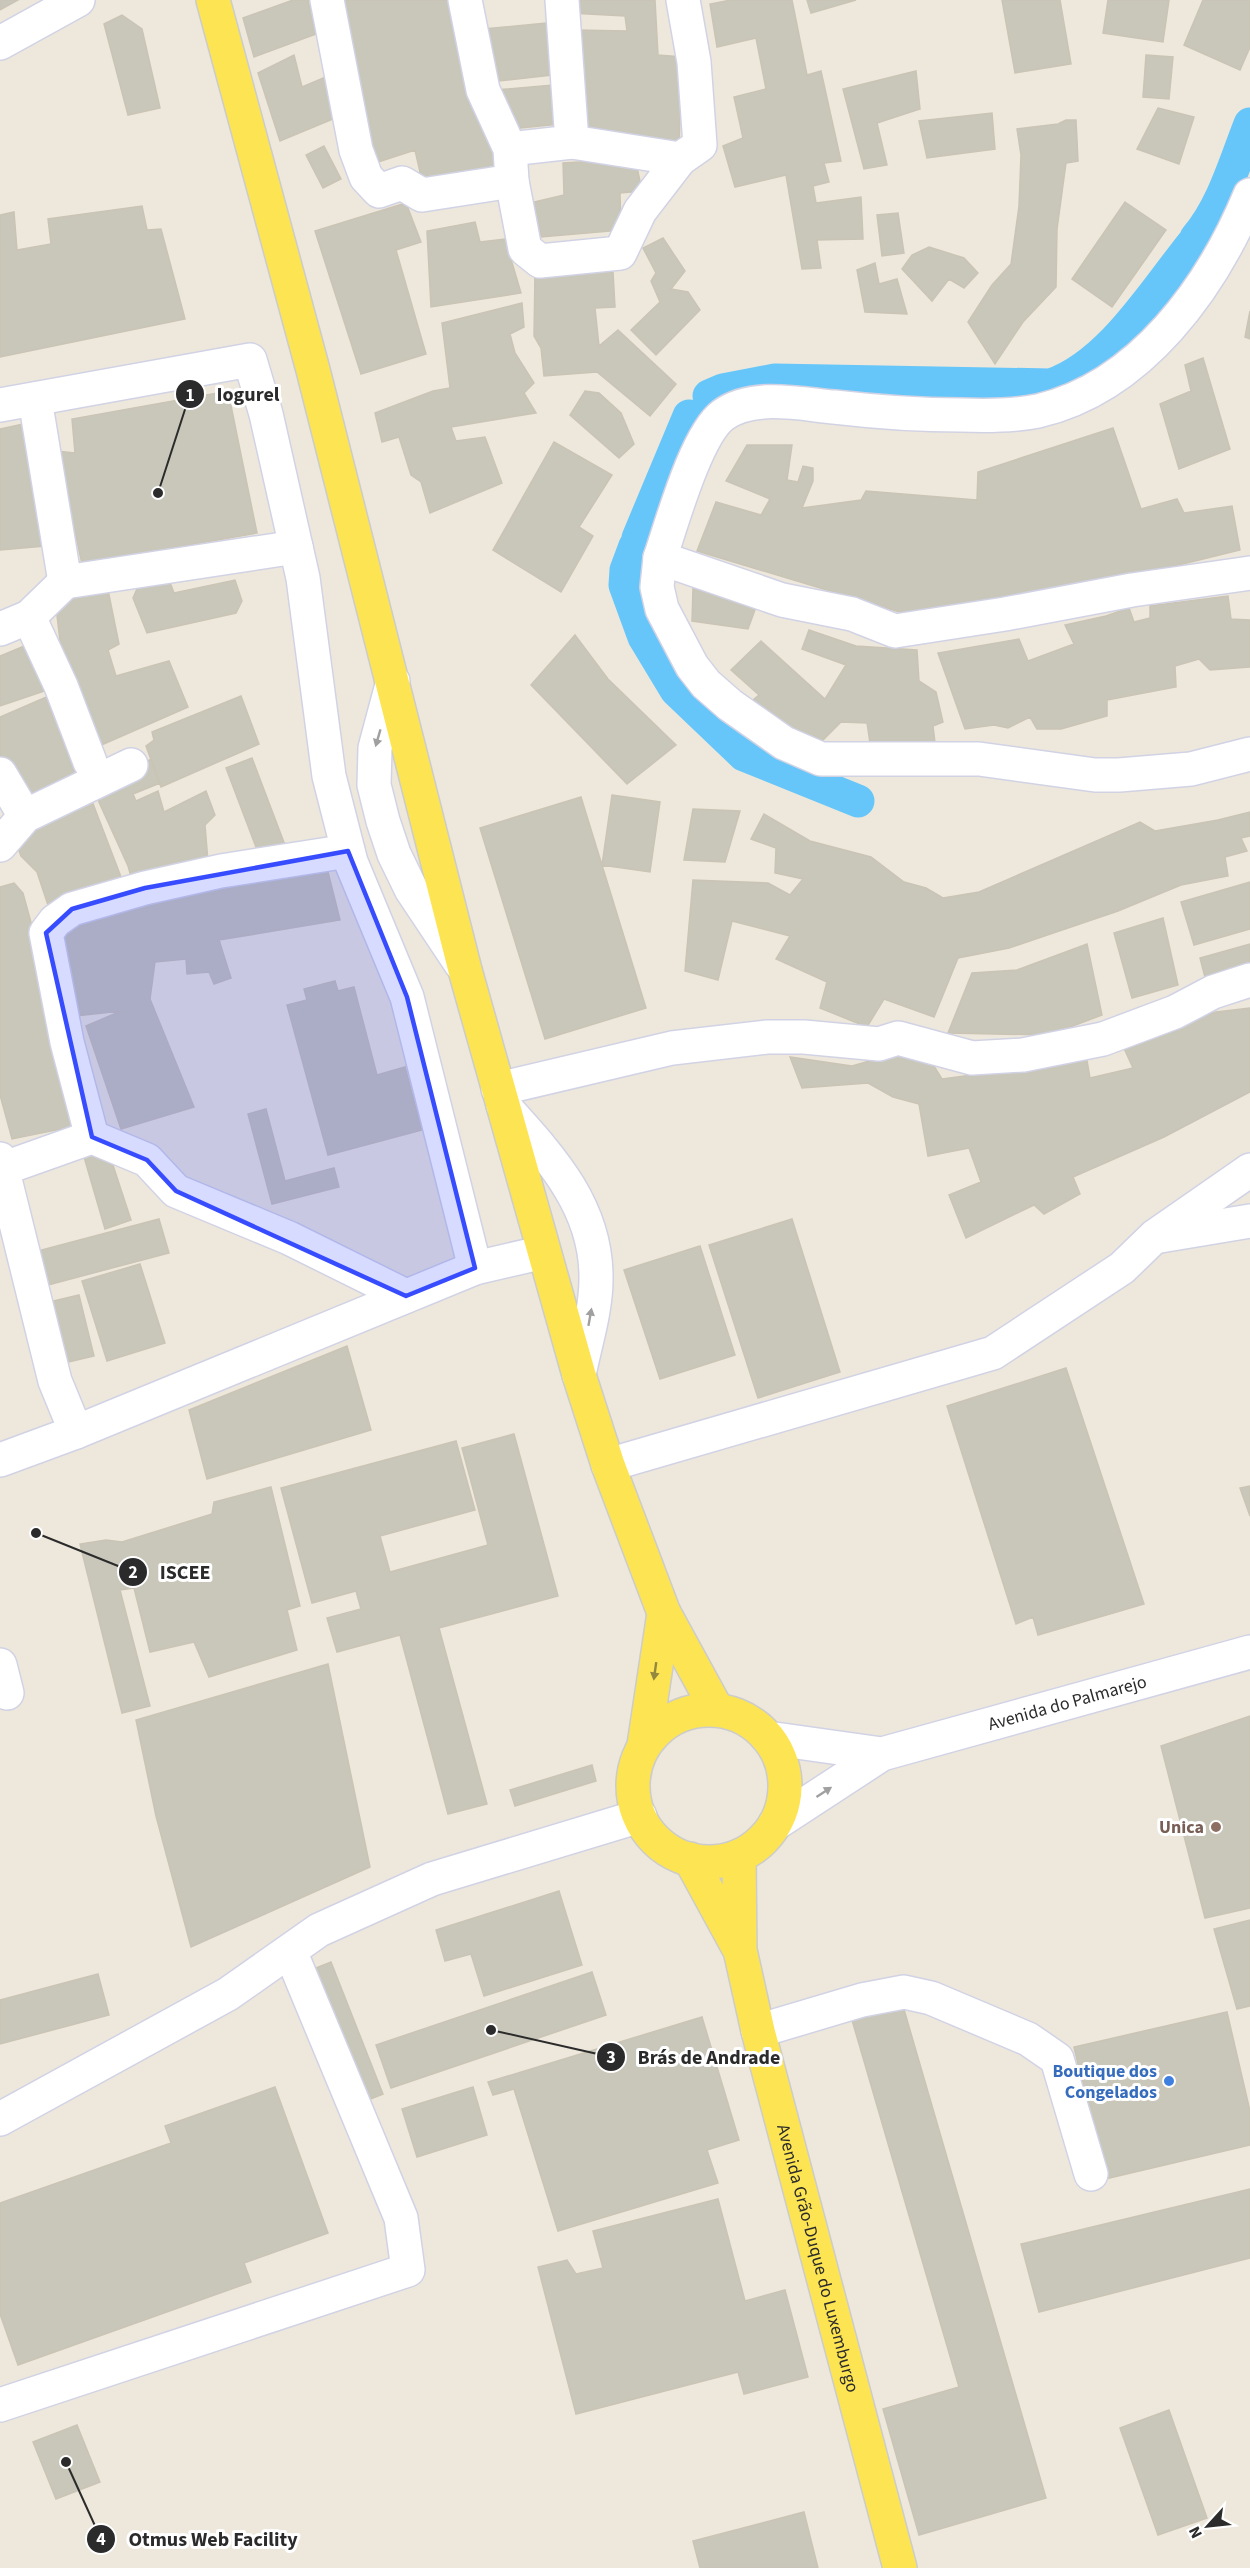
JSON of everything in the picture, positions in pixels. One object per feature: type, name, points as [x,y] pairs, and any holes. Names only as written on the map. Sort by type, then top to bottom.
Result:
[{"type":"main road","points":[[213,0],[313,370],[465,970],[579,1375],[608,1464],[664,1613],[717,1710]]},
{"type":"main road","points":[[644,1745],[658,1729],[676,1717],[696,1711],[717,1710],[740,1716],[750,1722],[768,1738],[782,1766],[785,1786],[783,1806],[775,1824],[763,1839],[739,1856],[715,1862],[690,1859],[669,1851],[645,1826],[633,1793],[633,1780],[644,1745],[664,1613]]},
{"type":"main road","name":"Avenida Grão-Duque do Luxemburgo","points":[[739,1856],[740,1950],[758,2031],[900,2568]]},
{"type":"main road","name":"Avenida Grão-Duque do Luxemburgo","points":[[690,1859],[740,1950]]},
{"type":"street","points":[[0,43],[78,0]]},
{"type":"street","points":[[327,0],[356,150],[366,177],[379,191],[402,183],[422,195],[512,181]]},
{"type":"street","points":[[465,0],[483,90],[510,149],[512,181],[525,249],[540,261],[620,253],[640,211],[680,159],[700,145],[694,62],[683,0]]},
{"type":"street","points":[[562,0],[572,142]]},
{"type":"street","points":[[510,149],[572,142],[680,159]]},
{"type":"street","points":[[1250,195],[1224,251],[1198,291],[1161,335],[1111,380],[1077,398],[1047,408],[1010,415],[898,414],[763,402],[755,402],[725,413],[710,426],[700,446],[656,575],[662,609],[692,666],[706,684],[730,705],[784,743],[821,759],[979,759],[1095,776],[1191,769],[1250,754]]},
{"type":"street","points":[[0,405],[250,360],[266,414],[303,578],[329,776],[348,851],[407,997],[475,1268]]},
{"type":"street","points":[[34,399],[64,582]]},
{"type":"street","points":[[90,762],[61,686],[15,623],[64,582],[296,547]]},
{"type":"street","points":[[660,558],[782,600],[852,614],[895,631],[1005,614],[1132,590],[1250,573]]},
{"type":"street","points":[[393,681],[375,748],[374,785],[394,854],[411,889],[465,970]]},
{"type":"street","points":[[0,845],[25,816],[132,765]]},
{"type":"street","points":[[0,774],[25,816]]},
{"type":"street","points":[[92,1137],[67,1041],[46,933],[55,921],[72,909],[145,888],[220,871],[348,851]]},
{"type":"street","points":[[579,1375],[596,1280],[594,1253],[576,1198],[561,1171],[501,1097],[672,1048],[767,1037],[804,1037],[879,1044],[898,1038],[972,1058],[1023,1055],[1103,1039],[1175,1012],[1213,992],[1250,981]]},
{"type":"street","points":[[67,1435],[1,1164],[92,1137],[147,1160],[176,1191],[289,1238],[406,1296]]},
{"type":"street","points":[[608,1464],[993,1353],[1122,1268],[1155,1236],[1250,1170]]},
{"type":"street","points":[[1155,1236],[1250,1221]]},
{"type":"street","points":[[0,1460],[67,1435],[475,1268],[544,1252]]},
{"type":"street","name":"Avenida do Palmarejo","points":[[775,1824],[882,1754],[1250,1652]]},
{"type":"street","name":"Avenida do Palmarejo","points":[[768,1738],[882,1754]]},
{"type":"street","points":[[0,2119],[228,1994],[319,1930],[432,1880],[640,1816]]},
{"type":"street","points":[[0,2405],[408,2270],[400,2218],[290,1951]]},
{"type":"street","points":[[758,2031],[862,2000],[904,1992],[931,1998],[1028,2039],[1057,2059],[1091,2174]]},
{"type":"highlighted area","points":[[348,851],[407,997],[475,1268],[406,1296],[176,1191],[147,1160],[92,1137],[46,933],[72,909],[145,888]]},
{"type":"building","points":[[0,0],[18,0],[0,10]]},
{"type":"building","points":[[293,0],[308,0],[316,34],[254,57],[243,18]]},
{"type":"building","points":[[334,0],[452,0],[501,171],[422,181],[415,150],[372,164]]},
{"type":"building","points":[[568,0],[655,0],[658,55],[682,57],[679,148],[579,133],[576,30],[627,31],[625,16],[570,13]]},
{"type":"building","points":[[731,0],[792,0],[807,75],[821,71],[841,161],[824,163],[829,182],[813,186],[816,203],[861,197],[863,239],[817,240],[821,268],[802,269],[786,175],[735,187],[723,146],[743,138],[734,97],[766,89],[756,38],[717,47],[710,4]]},
{"type":"building","points":[[807,0],[856,0],[811,13]]},
{"type":"building","points":[[1002,0],[1060,0],[1071,64],[1015,73]]},
{"type":"building","points":[[1108,0],[1169,0],[1163,42],[1103,33]]},
{"type":"building","points":[[1203,0],[1250,0],[1250,47],[1240,70],[1184,45]]},
{"type":"building","points":[[122,15],[142,29],[160,108],[128,115],[104,24]]},
{"type":"building","points":[[546,23],[552,75],[490,82],[484,29]]},
{"type":"building","points":[[294,55],[302,87],[328,76],[340,116],[280,141],[258,73]]},
{"type":"building","points":[[1146,55],[1173,57],[1169,99],[1143,97]]},
{"type":"building","points":[[916,71],[920,109],[877,123],[887,165],[864,169],[843,89]]},
{"type":"building","points":[[553,85],[559,124],[511,129],[495,90]]},
{"type":"building","points":[[1158,108],[1194,117],[1179,164],[1137,149]]},
{"type":"building","points":[[992,113],[995,149],[927,158],[919,121]]},
{"type":"building","points":[[1066,120],[1076,120],[1078,161],[1066,163],[1057,229],[1056,287],[1023,322],[995,364],[968,322],[992,285],[1011,264],[1019,206],[1021,155],[1017,129],[1058,124]]},
{"type":"building","points":[[324,146],[341,179],[323,188],[306,155]]},
{"type":"building","points":[[636,162],[642,191],[620,193],[621,230],[541,237],[534,202],[564,195],[563,163]]},
{"type":"building","points":[[1125,202],[1166,230],[1112,307],[1072,279]]},
{"type":"building","points":[[406,203],[421,242],[396,250],[426,354],[361,374],[315,231]]},
{"type":"building","points":[[142,206],[147,230],[161,229],[185,319],[0,357],[0,215],[14,212],[17,250],[51,244],[48,219]]},
{"type":"building","points":[[898,213],[904,253],[882,256],[877,215]]},
{"type":"building","points":[[475,222],[480,242],[505,239],[521,293],[431,307],[427,231]]},
{"type":"building","points":[[663,238],[685,271],[671,289],[688,292],[700,310],[656,355],[631,330],[660,302],[651,281],[656,273],[643,248]]},
{"type":"building","points":[[929,247],[964,258],[978,273],[964,288],[949,279],[932,301],[902,269],[912,255]]},
{"type":"building","points":[[875,263],[879,284],[897,279],[907,314],[865,312],[857,270]]},
{"type":"building","points":[[535,272],[613,272],[615,307],[595,308],[599,346],[618,330],[676,384],[650,416],[597,372],[544,376],[541,348],[534,336]]},
{"type":"building","points":[[522,303],[524,327],[510,334],[515,353],[534,383],[524,393],[536,413],[451,427],[456,441],[485,437],[502,483],[430,513],[421,482],[411,475],[399,437],[382,442],[375,413],[433,391],[450,388],[442,323]]},
{"type":"building","points":[[1250,311],[1250,339],[1245,337]]},
{"type":"building","points":[[1203,358],[1230,449],[1179,469],[1160,404],[1191,391],[1185,365]]},
{"type":"building","points":[[228,391],[257,533],[82,564],[57,451],[75,453],[72,419]]},
{"type":"building","points":[[585,391],[599,393],[621,413],[634,444],[619,458],[570,415]]},
{"type":"building","points":[[33,422],[45,546],[0,550],[0,429]]},
{"type":"building","points":[[1113,428],[1141,509],[1177,499],[1184,513],[1232,506],[1240,550],[1081,589],[903,613],[697,551],[716,502],[761,515],[770,499],[726,481],[747,445],[792,445],[787,480],[798,482],[803,466],[813,468],[813,481],[802,508],[861,500],[866,491],[977,500],[978,472]]},
{"type":"building","points":[[554,442],[612,475],[579,527],[593,536],[561,592],[493,550]]},
{"type":"building","points":[[168,577],[174,593],[235,580],[242,601],[236,613],[147,633],[133,598],[140,582]]},
{"type":"building","points":[[693,588],[756,607],[748,629],[692,621]]},
{"type":"building","points":[[108,590],[119,644],[108,650],[116,676],[169,661],[188,707],[97,747],[62,657],[56,607],[74,595]]},
{"type":"building","points":[[1228,596],[1231,619],[1250,620],[1250,667],[1210,670],[1199,659],[1175,666],[1176,687],[1107,700],[1107,716],[1061,729],[1037,729],[1030,717],[1008,728],[994,725],[965,729],[938,653],[1019,639],[1028,661],[1074,644],[1065,625],[1106,616],[1129,608],[1134,622],[1150,618],[1150,606]]},
{"type":"building","points":[[809,630],[856,646],[917,650],[919,681],[936,692],[943,722],[933,726],[935,743],[872,756],[867,723],[841,722],[813,750],[748,704],[759,695],[731,670],[761,641],[825,699],[846,665],[802,649]]},
{"type":"building","points":[[575,635],[608,679],[676,745],[627,784],[531,685]]},
{"type":"building","points":[[34,642],[56,687],[0,706],[0,656]]},
{"type":"building","points":[[58,692],[92,767],[21,801],[0,768],[0,717]]},
{"type":"building","points":[[241,696],[259,744],[161,787],[146,746],[154,740],[152,732]]},
{"type":"building","points":[[252,758],[285,845],[259,855],[226,768]]},
{"type":"building","points":[[151,759],[160,783],[133,794],[136,801],[158,791],[164,812],[206,791],[215,815],[205,825],[208,862],[134,887],[128,866],[94,791]]},
{"type":"building","points":[[87,788],[126,890],[49,908],[37,872],[21,856],[14,837]]},
{"type":"building","points":[[612,795],[660,802],[650,872],[602,865]]},
{"type":"building","points":[[581,797],[646,1008],[545,1039],[480,828]]},
{"type":"building","points":[[693,809],[740,811],[725,862],[684,860]]},
{"type":"building","points":[[1250,812],[1250,836],[1241,838],[1247,851],[1225,857],[1228,876],[1181,885],[1118,911],[1009,948],[958,958],[934,1017],[884,999],[867,1027],[820,1008],[827,982],[776,959],[790,936],[732,921],[718,980],[685,971],[693,880],[768,883],[790,895],[803,879],[775,873],[776,848],[751,839],[764,814],[810,841],[871,857],[904,882],[926,888],[943,898],[979,892],[1140,822],[1155,831]]},
{"type":"building","points":[[328,872],[340,920],[219,940],[231,978],[214,984],[209,972],[187,974],[186,959],[155,962],[150,999],[194,1107],[121,1129],[86,1026],[121,1011],[76,1016],[63,939],[81,916],[231,885]]},
{"type":"building","points":[[1250,882],[1250,929],[1194,945],[1181,902]]},
{"type":"building","points":[[14,883],[23,893],[86,1124],[12,1139],[0,1095],[0,887]]},
{"type":"building","points":[[1163,918],[1178,985],[1132,998],[1114,933]]},
{"type":"building","points":[[1087,944],[1102,1015],[1049,1035],[948,1033],[972,973],[1017,970]]},
{"type":"building","points":[[1250,944],[1250,969],[1206,981],[1200,958]]},
{"type":"building","points":[[335,981],[338,991],[354,987],[377,1075],[405,1067],[422,1130],[328,1155],[287,1005],[307,1000],[304,989]]},
{"type":"building","points":[[1250,1008],[1250,1092],[1164,1137],[1073,1177],[1080,1194],[1044,1214],[1034,1205],[966,1238],[949,1195],[981,1182],[969,1148],[928,1156],[919,1104],[893,1097],[868,1083],[802,1088],[790,1057],[852,1066],[897,1053],[934,1066],[942,1079],[1002,1071],[1086,1055],[1090,1078],[1133,1068],[1122,1044],[1168,1026],[1216,1012]]},
{"type":"building","points":[[266,1109],[285,1181],[334,1168],[339,1187],[272,1204],[248,1114]]},
{"type":"building","points":[[98,1152],[109,1153],[131,1220],[105,1229],[84,1157]]},
{"type":"building","points":[[159,1219],[169,1253],[44,1286],[34,1252]]},
{"type":"building","points":[[792,1219],[840,1372],[758,1398],[709,1245]]},
{"type":"building","points":[[700,1246],[735,1355],[660,1379],[624,1270]]},
{"type":"building","points":[[140,1264],[165,1343],[107,1361],[82,1281]]},
{"type":"building","points":[[79,1295],[94,1356],[64,1363],[49,1302]]},
{"type":"building","points":[[347,1346],[371,1430],[207,1479],[189,1410]]},
{"type":"building","points":[[1066,1368],[1144,1604],[1038,1635],[1033,1617],[1016,1624],[947,1406]]},
{"type":"building","points":[[514,1434],[558,1596],[439,1628],[487,1804],[448,1814],[400,1635],[337,1652],[327,1618],[361,1609],[356,1591],[312,1603],[281,1488],[456,1441],[475,1510],[380,1536],[390,1572],[488,1545],[462,1448]]},
{"type":"building","points":[[1250,1486],[1250,1516],[1240,1488]]},
{"type":"building","points":[[271,1487],[300,1606],[287,1610],[297,1650],[209,1677],[194,1642],[150,1652],[134,1588],[120,1590],[150,1706],[122,1713],[80,1544],[106,1540],[122,1542],[212,1514],[214,1502]]},
{"type":"building","points":[[328,1664],[370,1867],[191,1947],[156,1816],[136,1720]]},
{"type":"building","name":"Unica","points":[[1250,1716],[1250,1908],[1205,1918],[1161,1746]]},
{"type":"building","points":[[592,1765],[596,1781],[515,1806],[510,1790]]},
{"type":"building","points":[[559,1891],[582,1965],[484,1996],[471,1954],[445,1961],[436,1930]]},
{"type":"building","points":[[1250,1920],[1250,2006],[1237,2009],[1214,1929]]},
{"type":"building","points":[[331,1962],[383,2094],[363,2102],[311,1970]]},
{"type":"building","points":[[592,1972],[606,2015],[391,2088],[376,2045]]},
{"type":"building","points":[[98,1974],[109,2015],[0,2044],[0,2000]]},
{"type":"building","points":[[903,2006],[1046,2498],[919,2535],[883,2409],[959,2387],[852,2020]]},
{"type":"building","points":[[1227,2012],[1250,2111],[1250,2145],[1105,2179],[1074,2047]]},
{"type":"building","points":[[702,2017],[739,2140],[707,2150],[718,2183],[558,2231],[514,2089],[493,2095],[488,2082]]},
{"type":"building","points":[[275,2087],[328,2233],[244,2263],[251,2282],[18,2365],[0,2314],[0,2203],[171,2143],[165,2126]]},
{"type":"building","points":[[473,2087],[487,2135],[417,2157],[402,2109]]},
{"type":"building","points":[[1250,2189],[1250,2258],[1039,2312],[1021,2244]]},
{"type":"building","points":[[718,2199],[745,2301],[785,2290],[808,2377],[744,2394],[738,2372],[576,2414],[538,2267],[567,2260],[576,2274],[603,2268],[593,2231]]},
{"type":"building","points":[[1169,2410],[1207,2518],[1158,2535],[1120,2428]]},
{"type":"building","points":[[77,2425],[100,2482],[56,2499],[33,2442]]},
{"type":"building","points":[[804,2512],[818,2568],[700,2568],[693,2541]]},
{"type":"waterway","points":[[1196,238],[1221,198],[1250,124]]},
{"type":"waterway","points":[[709,396],[723,390],[775,380],[1051,385],[1093,361],[1112,344],[1193,243]]},
{"type":"waterway","points":[[638,538],[689,416]]},
{"type":"waterway","points":[[635,546],[626,570],[625,585],[644,637],[676,690],[744,755],[858,801]]},
{"type":"place","name":"Iogurel","points":[[158,493]]},
{"type":"place","name":"ISCEE","points":[[36,1533]]},
{"type":"place","name":"Unica","points":[[1216,1827]]},
{"type":"place","name":"Brás de Andrade","points":[[491,2030]]},
{"type":"place","name":"Boutique dos Congelados","points":[[1169,2081]]},
{"type":"place","name":"Otmus Web Facility","points":[[66,2462]]}]
